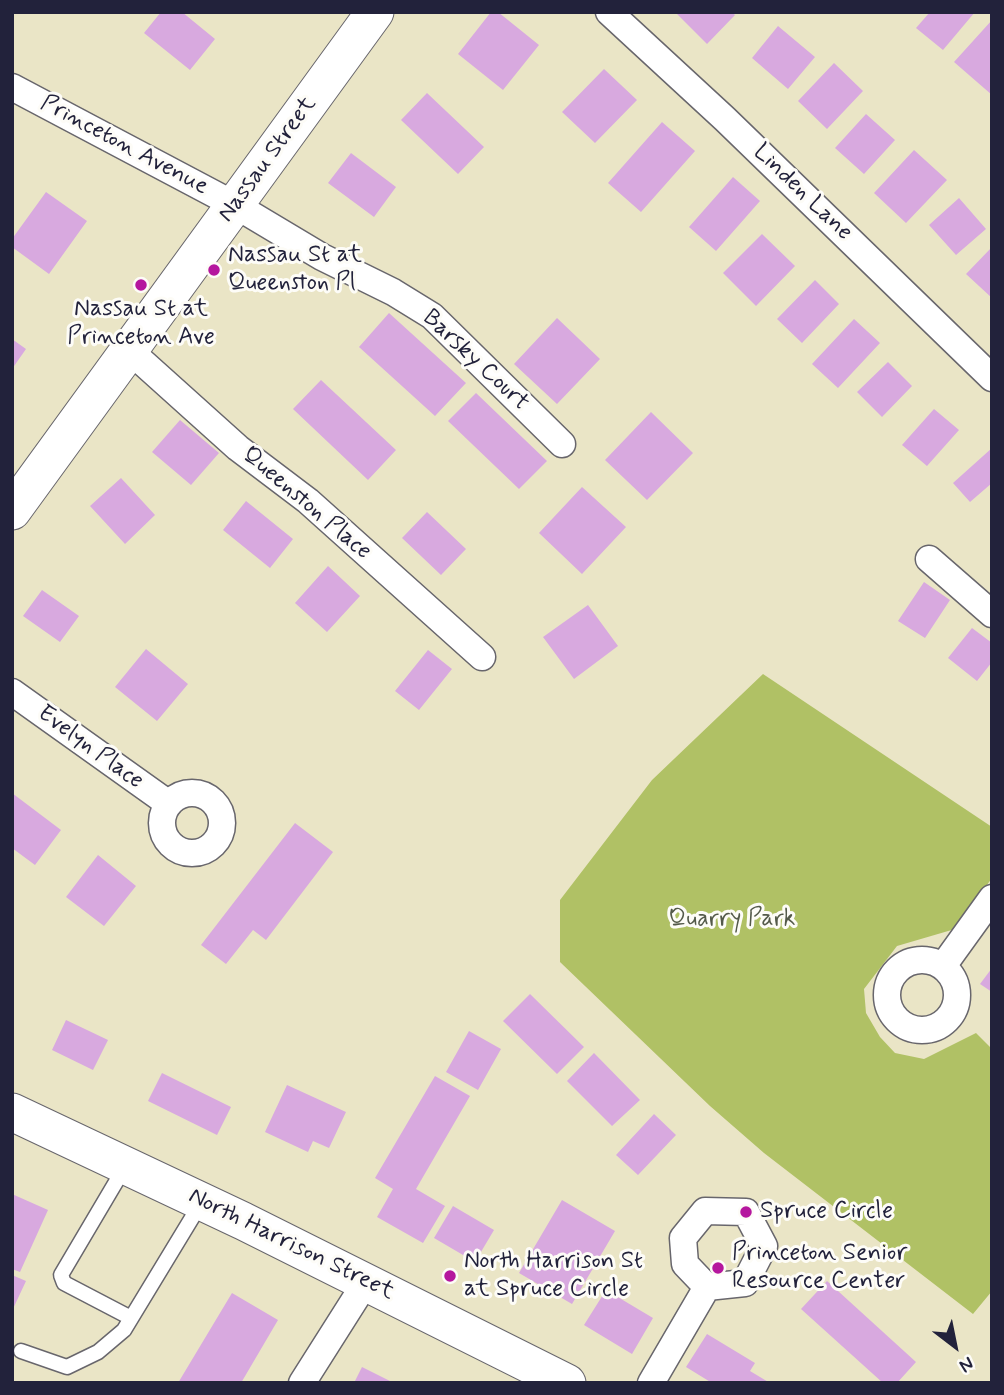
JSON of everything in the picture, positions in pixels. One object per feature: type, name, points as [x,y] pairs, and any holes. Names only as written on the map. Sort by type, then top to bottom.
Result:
[{"type":"main road","name":"Nassau Street","points":[[12,511],[375,12]]},
{"type":"main road","name":"North Harrison Street","points":[[17,1119],[126,1165],[567,1383]]},
{"type":"street","name":"Linden Lane","points":[[609,12],[726,119],[992,378]]},
{"type":"street","name":"Princeton Avenue","points":[[12,87],[235,205]]},
{"type":"street","name":"Barsky Court","points":[[235,205],[323,257],[393,292],[432,316],[562,444]]},
{"type":"street","name":"Queenston Place","points":[[130,350],[238,448],[308,500],[482,657]]},
{"type":"street","points":[[929,559],[992,614]]},
{"type":"street","name":"Evelyn Place","points":[[12,692],[169,804]]},
{"type":"street","points":[[943,966],[992,898]]},
{"type":"street","points":[[302,1383],[366,1282]]},
{"type":"street","points":[[651,1383],[707,1287]]},
{"type":"lane","points":[[126,1165],[61,1275],[64,1283],[131,1318]]},
{"type":"lane","points":[[21,1351],[67,1367],[98,1352],[124,1330],[201,1202]]},
{"type":"green space","name":"Quarry Park","points":[[763,674],[992,827],[992,878],[955,929],[897,946],[864,989],[866,1013],[880,1037],[895,1053],[924,1059],[976,1033],[992,1049],[992,1291],[973,1314],[764,1153],[710,1106],[560,962],[560,900],[652,780]]},
{"type":"building","points":[[161,12],[182,12],[215,39],[190,70],[144,33]]},
{"type":"building","points":[[491,12],[498,12],[539,45],[503,90],[458,54]]},
{"type":"building","points":[[675,12],[732,12],[735,15],[707,44]]},
{"type":"building","points":[[930,12],[975,12],[943,50],[916,28]]},
{"type":"building","points":[[992,20],[992,95],[954,62]]},
{"type":"building","points":[[778,26],[815,57],[788,89],[752,58]]},
{"type":"building","points":[[834,63],[863,91],[827,129],[798,101]]},
{"type":"building","points":[[604,69],[637,100],[595,143],[562,112]]},
{"type":"building","points":[[427,93],[484,147],[458,174],[401,120]]},
{"type":"building","points":[[866,114],[895,140],[864,174],[835,148]]},
{"type":"building","points":[[662,122],[695,151],[641,212],[608,183]]},
{"type":"building","points":[[914,150],[947,180],[906,223],[874,193]]},
{"type":"building","points":[[351,153],[396,187],[374,217],[328,183]]},
{"type":"building","points":[[733,177],[760,201],[716,251],[689,227]]},
{"type":"building","points":[[46,192],[87,221],[49,274],[12,247],[12,239]]},
{"type":"building","points":[[959,198],[986,229],[956,255],[929,225]]},
{"type":"building","points":[[762,234],[795,266],[756,306],[723,273]]},
{"type":"building","points":[[992,247],[992,298],[966,274]]},
{"type":"building","points":[[815,280],[839,304],[802,343],[777,319]]},
{"type":"building","points":[[389,313],[466,383],[435,416],[359,347]]},
{"type":"building","points":[[557,318],[600,359],[557,404],[514,364]]},
{"type":"building","points":[[854,319],[880,343],[838,388],[812,364]]},
{"type":"building","points":[[12,339],[26,349],[12,369]]},
{"type":"building","points":[[888,362],[912,386],[882,417],[857,392]]},
{"type":"building","points":[[321,380],[396,450],[368,480],[293,409]]},
{"type":"building","points":[[476,393],[547,461],[519,489],[448,421]]},
{"type":"building","points":[[934,409],[959,430],[927,466],[902,445]]},
{"type":"building","points":[[651,412],[693,453],[647,500],[605,460]]},
{"type":"building","points":[[180,420],[219,453],[191,485],[152,452]]},
{"type":"building","points":[[992,448],[992,483],[970,502],[953,483]]},
{"type":"building","points":[[121,478],[155,515],[125,544],[90,506]]},
{"type":"building","points":[[582,487],[626,527],[582,574],[539,533]]},
{"type":"building","points":[[246,501],[293,539],[270,568],[223,530]]},
{"type":"building","points":[[427,512],[466,549],[441,575],[402,538]]},
{"type":"building","points":[[328,566],[360,596],[327,632],[295,603]]},
{"type":"building","points":[[924,582],[950,600],[925,638],[898,621]]},
{"type":"building","points":[[42,590],[79,616],[60,642],[23,616]]},
{"type":"building","points":[[588,605],[618,646],[574,679],[543,637]]},
{"type":"building","points":[[972,628],[992,643],[992,662],[977,681],[948,658]]},
{"type":"building","points":[[146,649],[188,684],[157,721],[115,687]]},
{"type":"building","points":[[428,650],[452,669],[419,710],[395,691]]},
{"type":"building","points":[[12,793],[61,830],[35,865],[12,848]]},
{"type":"building","points":[[295,823],[333,852],[266,940],[253,930],[226,964],[201,945]]},
{"type":"building","points":[[98,855],[136,886],[104,926],[66,897]]},
{"type":"building","points":[[992,968],[992,992],[980,984]]},
{"type":"building","points":[[530,994],[584,1047],[557,1074],[503,1021]]},
{"type":"building","points":[[66,1020],[108,1040],[93,1070],[52,1050]]},
{"type":"building","points":[[469,1031],[501,1049],[478,1090],[446,1072]]},
{"type":"building","points":[[594,1053],[640,1100],[612,1126],[567,1081]]},
{"type":"building","points":[[162,1073],[231,1107],[217,1135],[148,1101]]},
{"type":"building","points":[[435,1076],[470,1096],[416,1189],[445,1206],[423,1243],[377,1217],[393,1189],[375,1178]]},
{"type":"building","points":[[287,1085],[346,1112],[329,1148],[313,1141],[308,1152],[265,1132]]},
{"type":"building","points":[[654,1114],[676,1135],[638,1175],[616,1155]]},
{"type":"building","points":[[12,1194],[48,1210],[20,1272],[12,1269]]},
{"type":"building","points":[[562,1200],[615,1231],[572,1304],[519,1273]]},
{"type":"building","points":[[453,1206],[494,1230],[475,1262],[434,1238]]},
{"type":"building","points":[[12,1275],[26,1281],[12,1311]]},
{"type":"building","points":[[827,1281],[916,1362],[897,1383],[883,1383],[801,1309]]},
{"type":"building","points":[[606,1290],[653,1318],[632,1354],[584,1325]]},
{"type":"building","points":[[232,1293],[278,1320],[241,1383],[178,1383]]},
{"type":"building","points":[[707,1334],[755,1363],[750,1371],[770,1383],[712,1383],[686,1367]]},
{"type":"building","points":[[362,1367],[394,1383],[354,1383]]},
{"type":"place","name":"Nassau St at Queenston Pl","points":[[214,270]]},
{"type":"place","name":"Nassau St at Princeton Ave","points":[[141,285]]},
{"type":"place","name":"Spruce Circle","points":[[746,1212]]},
{"type":"place","name":"Princeton Senior Resource Center","points":[[718,1268]]},
{"type":"place","name":"North Harrison St at Spruce Circle","points":[[450,1276]]}]
